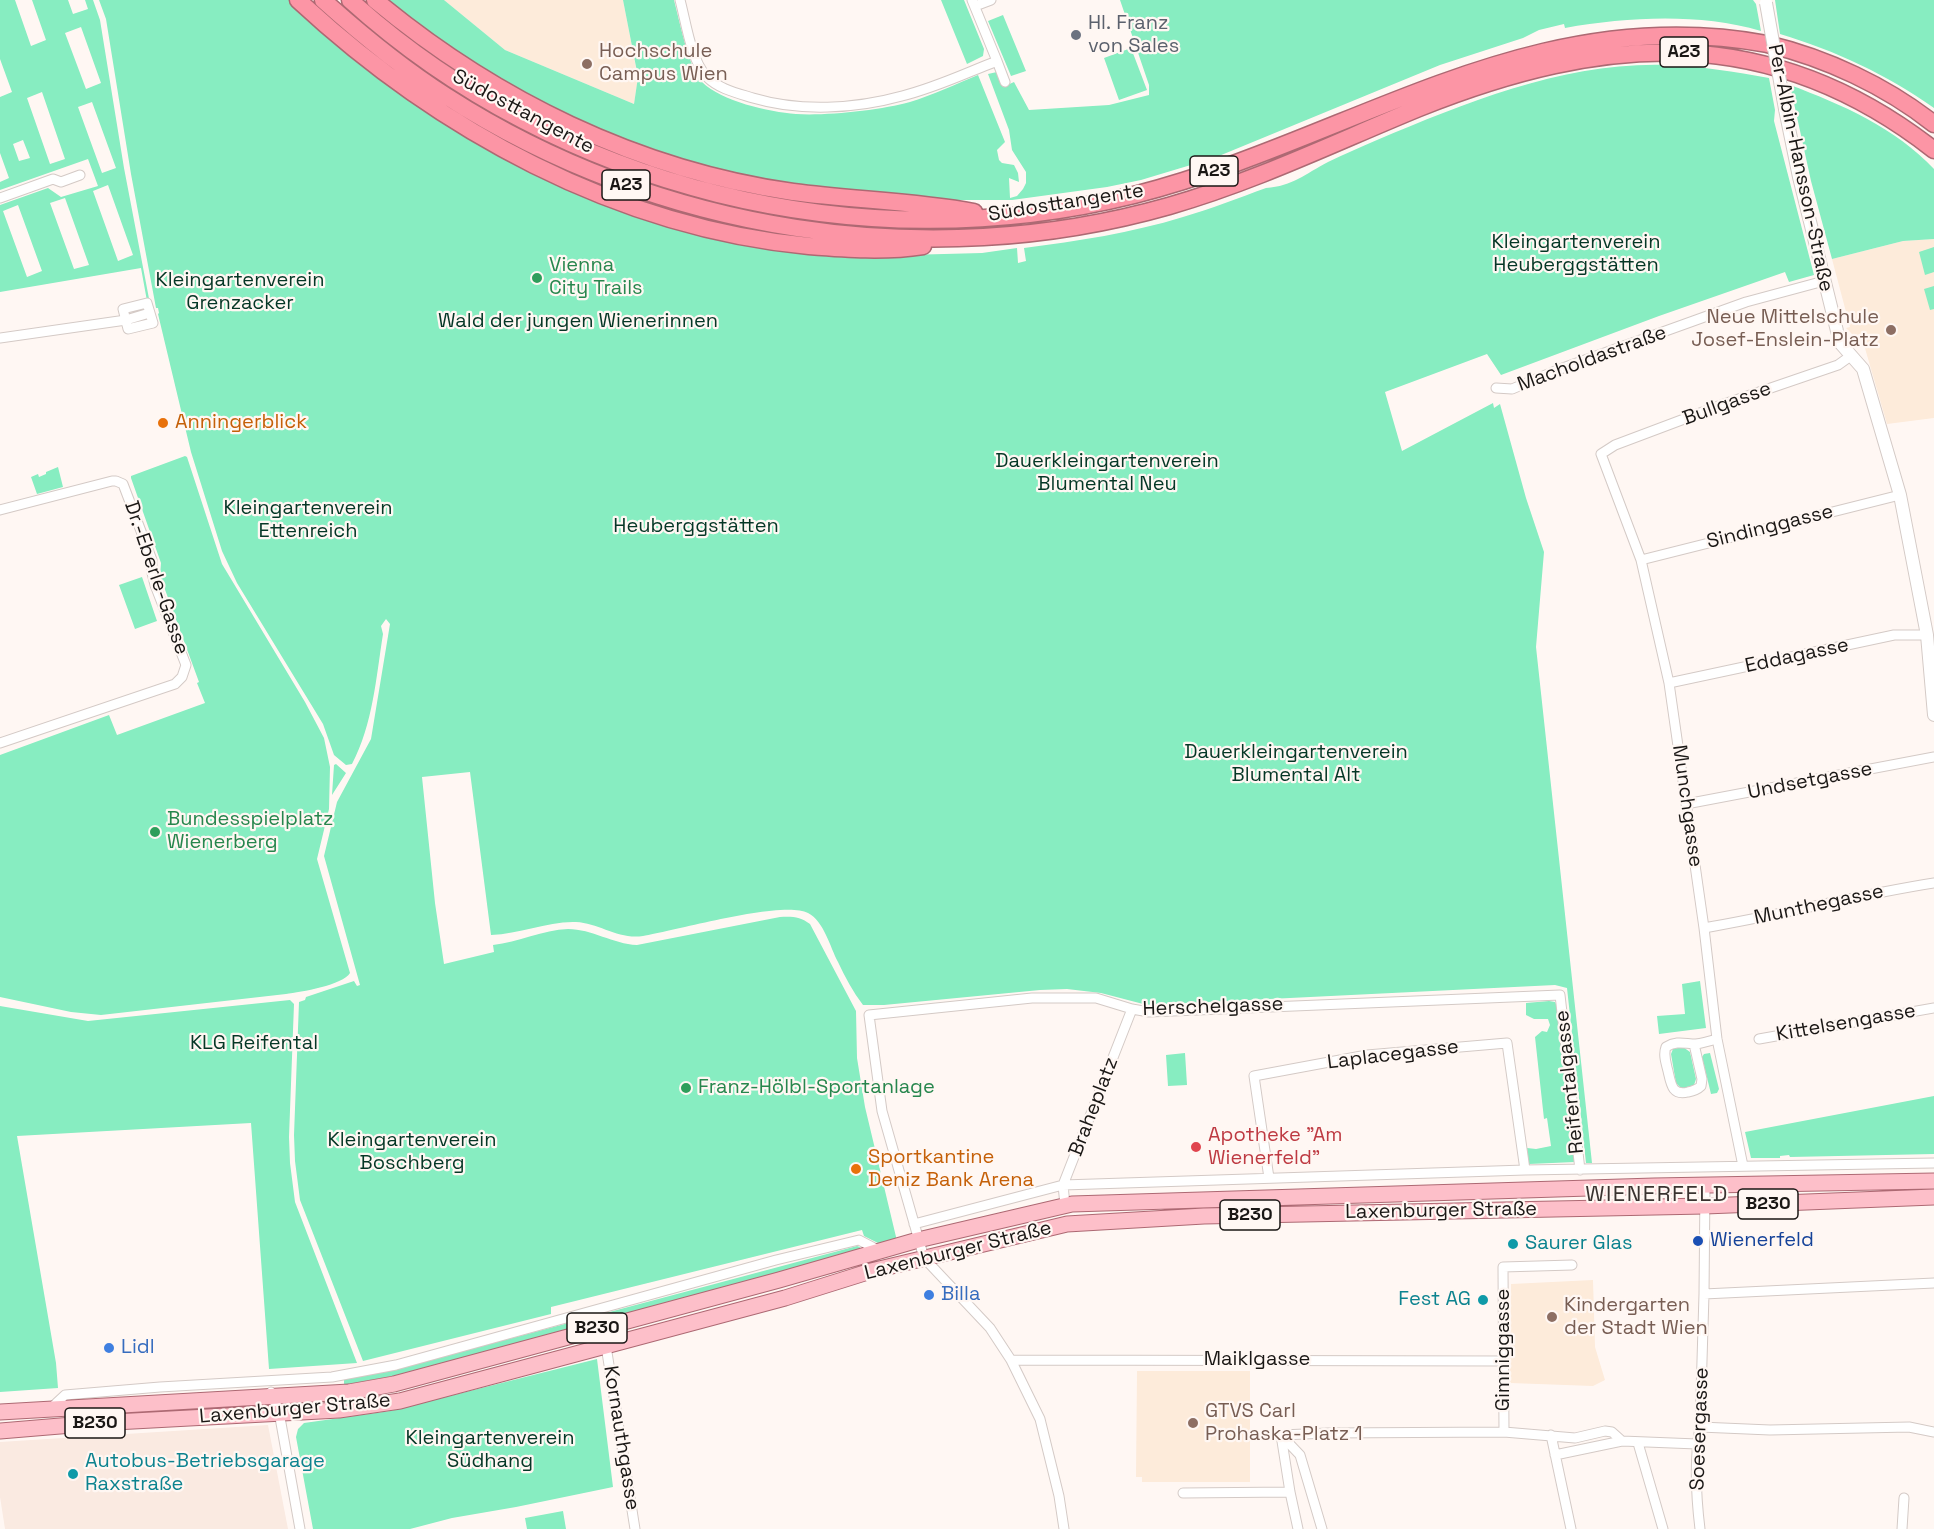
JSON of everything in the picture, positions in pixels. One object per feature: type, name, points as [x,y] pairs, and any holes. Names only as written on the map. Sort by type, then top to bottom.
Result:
[{"type":"highway","points":[[298,0],[335,34],[380,70],[464,127],[551,173],[629,205],[694,226],[788,244],[837,248],[900,249],[977,238]]},
{"type":"highway","name":"Südosttangente","points":[[323,0],[382,51],[446,96],[549,153],[634,188],[720,214],[808,230],[857,236],[977,238],[1101,222],[1169,206],[1254,178],[1419,108],[1492,82],[1551,65],[1627,53],[1700,53],[1751,61],[1793,72],[1866,104],[1905,128],[1934,150]]},
{"type":"highway","name":"Südosttangente","points":[[350,0],[424,59],[488,101],[598,156],[651,175],[722,196],[812,213],[896,220],[1004,217],[1088,205],[1166,186],[1245,159],[1413,89],[1486,63],[1547,45],[1624,33],[1700,33],[1751,41],[1796,52],[1880,88],[1934,124]]},
{"type":"highway","points":[[375,0],[446,55],[525,103],[577,128],[655,159],[791,192],[952,208],[1004,217]]},
{"type":"main road","name":"Laxenburger Straße","points":[[0,1412],[49,1410],[270,1389],[349,1392],[394,1384],[918,1240],[1065,1205],[1934,1181]]},
{"type":"main road","name":"Laxenburger Straße","points":[[0,1431],[339,1410],[400,1401],[924,1258],[1067,1224],[1204,1216],[1705,1206],[1934,1197]]},
{"type":"street","points":[[680,0],[695,56],[706,77],[736,93],[760,100],[798,106],[868,104],[929,88],[997,61]]},
{"type":"street","points":[[991,0],[973,3],[1005,82]]},
{"type":"street","name":"Per-Albin-Hansson-Straße","points":[[1766,1],[1785,109],[1824,281],[1841,344],[1863,369],[1900,495],[1927,635],[1934,716]]},
{"type":"street","points":[[0,198],[53,179],[61,182],[80,175]]},
{"type":"street","name":"Macholdastraße","points":[[1496,388],[1512,389],[1560,369],[1746,302],[1824,281]]},
{"type":"street","points":[[0,338],[126,320],[146,314]]},
{"type":"street","name":"Bullgasse","points":[[1601,454],[1623,442],[1724,404],[1838,365],[1852,356]]},
{"type":"street","name":"Munchgasse","points":[[1601,454],[1641,560],[1668,683],[1704,928],[1717,1040],[1743,1166]]},
{"type":"street","name":"Dr.-Eberle-Gasse","points":[[0,510],[112,481],[123,484],[152,560],[155,585],[186,665],[182,677],[175,684],[0,744]]},
{"type":"street","name":"Sindinggasse","points":[[1641,560],[1900,495]]},
{"type":"street","name":"Eddagasse","points":[[1668,683],[1894,635],[1927,635]]},
{"type":"street","name":"Undsetgasse","points":[[1686,804],[1934,757]]},
{"type":"street","name":"Munthegasse","points":[[1704,928],[1793,912],[1880,891],[1934,883]]},
{"type":"street","name":"Herschelgasse","points":[[914,1224],[882,1111],[869,1015],[1032,998],[1096,998],[1132,1010],[1149,1012],[1560,995]]},
{"type":"street","name":"Reifentalgasse","points":[[1560,995],[1580,1170]]},
{"type":"street","name":"Kittelsengasse","points":[[1759,1039],[1934,1008]]},
{"type":"street","name":"Braheplatz","points":[[1065,1205],[1063,1185],[1132,1010]]},
{"type":"street","points":[[1694,1044],[1702,1083],[1695,1090],[1679,1094],[1671,1084],[1664,1051],[1671,1044],[1683,1042],[1694,1044],[1717,1040]]},
{"type":"street","name":"Laplacegasse","points":[[1269,1178],[1254,1076],[1366,1055],[1507,1043],[1524,1170]]},
{"type":"street","name":"Laxenburger Straße","points":[[914,1224],[1063,1185],[1524,1170],[1934,1163]]},
{"type":"street","name":"Soesergasse","points":[[1700,1529],[1697,1503],[1697,1444],[1700,1427],[1705,1186]]},
{"type":"street","points":[[914,1224],[924,1258],[990,1328],[1011,1360],[1040,1419],[1059,1496],[1064,1529]]},
{"type":"street","name":"Gimniggasse","points":[[1504,1432],[1503,1267],[1572,1266]]},
{"type":"street","points":[[1704,1294],[1934,1283]]},
{"type":"street","name":"Kornauthgasse","points":[[606,1346],[635,1529]]},
{"type":"street","name":"Maiklgasse","points":[[1011,1360],[1504,1361]]},
{"type":"street","name":"Laxenburger Straße","points":[[49,1410],[65,1395],[160,1387],[270,1389]]},
{"type":"street","points":[[270,1389],[279,1412],[300,1529]]},
{"type":"street","points":[[1700,1427],[1770,1430],[1909,1427],[1934,1432]]},
{"type":"street","points":[[1281,1436],[1328,1433],[1504,1432],[1575,1438],[1605,1431],[1612,1432],[1622,1441]]},
{"type":"street","points":[[1281,1436],[1298,1529]]},
{"type":"street","points":[[1281,1436],[1300,1455],[1322,1529]]},
{"type":"street","points":[[1551,1436],[1571,1529]]},
{"type":"street","points":[[1555,1455],[1622,1441],[1697,1444]]},
{"type":"street","points":[[1638,1443],[1663,1529]]},
{"type":"street","points":[[1183,1493],[1290,1492]]},
{"type":"street","points":[[1902,1529],[1904,1498]]},
{"type":"shaded area","name":"Hochschule Campus Wien","points":[[444,0],[623,0],[638,78],[634,104],[505,50]]},
{"type":"shaded area","name":"Neue Mittelschule Josef-Enslein-Platz","points":[[1934,239],[1934,418],[1887,424],[1862,338],[1857,339],[1846,328],[1850,327],[1832,259],[1903,241]]},
{"type":"shaded area","name":"Kindergarten der Stadt Wien","points":[[1593,1280],[1595,1347],[1605,1380],[1593,1386],[1510,1383],[1511,1284]]},
{"type":"shaded area","name":"GTVS Carl Prohaska-Platz 1","points":[[1137,1371],[1250,1371],[1250,1482],[1142,1482],[1142,1477],[1136,1477]]},
{"type":"shaded area","points":[[268,1425],[288,1529],[5,1529],[0,1497],[0,1442]]},
{"type":"green space","points":[[0,0],[15,0],[31,46],[46,40],[32,0],[68,0],[73,14],[88,9],[85,0],[93,0],[100,20],[124,168],[151,309],[147,301],[141,268],[0,292],[0,205],[48,188],[61,197],[98,186],[88,159],[0,190],[0,182],[9,178],[0,153],[0,97],[12,92],[0,59]],"holes":[[[81,27],[101,83],[86,89],[65,33]],[[42,92],[65,159],[50,164],[27,98]],[[92,102],[116,168],[102,173],[78,107]],[[23,140],[30,158],[19,161],[13,144]],[[108,185],[133,255],[118,261],[93,191]],[[65,198],[89,265],[74,269],[50,203]],[[18,205],[42,271],[27,277],[3,211]]]},
{"type":"green space","points":[[99,0],[290,0],[317,27],[380,79],[432,116],[518,165],[629,213],[906,255],[982,253],[1017,248],[1018,263],[1026,261],[1024,248],[1144,228],[1193,214],[1266,188],[1284,185],[1346,153],[1446,112],[1554,77],[1628,66],[1666,65],[1705,68],[1769,78],[1775,110],[1774,121],[1814,275],[1789,282],[1785,272],[1501,375],[1487,354],[1385,392],[1402,451],[1493,403],[1494,408],[1500,404],[1526,498],[1544,552],[1536,647],[1592,1163],[1586,1163],[1567,988],[1555,985],[1147,1005],[1101,993],[1067,989],[863,1005],[846,979],[818,922],[808,913],[795,910],[753,913],[634,937],[576,922],[555,923],[491,935],[470,772],[422,777],[435,903],[444,964],[494,952],[493,945],[568,929],[637,945],[780,917],[796,918],[810,924],[856,1011],[857,1058],[865,1107],[897,1241],[882,1245],[864,1236],[862,1230],[551,1307],[551,1314],[363,1361],[300,1200],[294,1135],[299,1002],[305,1000],[306,997],[354,981],[357,986],[360,985],[324,856],[337,802],[371,739],[390,624],[386,619],[381,626],[383,634],[376,684],[365,733],[352,764],[346,765],[334,755],[323,724],[237,583],[222,551],[191,452],[158,308],[156,308],[106,19]]},
{"type":"green space","points":[[385,0],[444,0],[505,50],[634,104],[638,77],[623,0],[674,0],[689,55],[697,76],[702,82],[710,89],[733,100],[773,111],[823,114],[885,108],[936,93],[978,75],[1005,142],[997,150],[999,160],[1002,163],[1014,165],[1018,173],[1019,182],[1009,178],[1010,198],[1017,196],[1023,189],[1026,183],[1026,172],[1012,150],[1009,130],[988,74],[997,72],[1003,87],[1014,82],[1029,110],[1109,105],[1149,95],[1149,85],[1120,0],[1753,0],[1756,4],[1761,31],[1713,21],[1688,19],[1639,19],[1565,28],[1564,24],[1539,30],[1523,38],[1440,65],[1214,158],[1141,180],[1012,200],[943,200],[772,185],[706,167],[590,127],[472,64]]},
{"type":"green space","points":[[941,0],[964,0],[984,49],[983,56],[967,64]]},
{"type":"green space","points":[[1775,0],[1934,0],[1934,108],[1879,74],[1821,48],[1780,34]]},
{"type":"green space","points":[[1003,15],[1026,71],[1011,76],[988,21]]},
{"type":"green space","points":[[1131,48],[1147,90],[1119,100],[1104,58]]},
{"type":"green space","points":[[1790,85],[1829,100],[1885,129],[1919,154],[1934,169],[1934,239],[1903,241],[1832,259],[1811,181]]},
{"type":"green space","points":[[1934,247],[1934,272],[1925,275],[1919,252]]},
{"type":"green space","points":[[1934,286],[1934,309],[1930,310],[1924,289]]},
{"type":"green space","name":"Bundesspielplatz Wienerberg","points":[[185,456],[222,564],[305,702],[324,738],[330,767],[329,809],[317,859],[350,973],[339,981],[311,990],[101,1015],[71,1012],[0,997],[0,755],[109,715],[117,735],[205,703],[160,576],[161,563],[131,478],[131,476]]},
{"type":"green space","points":[[58,467],[63,487],[37,494],[31,477],[38,474],[39,477]]},
{"type":"green space","points":[[142,577],[157,621],[135,629],[119,585]]},
{"type":"green space","points":[[336,764],[346,773],[332,795],[334,765]]},
{"type":"green space","points":[[1700,981],[1706,1028],[1659,1034],[1657,1016],[1685,1014],[1682,984]]},
{"type":"green space","name":"KLG Reifental","points":[[290,1000],[294,1004],[289,1137],[295,1202],[357,1363],[269,1369],[251,1123],[17,1136],[56,1363],[58,1388],[0,1392],[0,1006],[88,1021]]},
{"type":"green space","points":[[1555,1002],[1557,1006],[1575,1162],[1529,1164],[1527,1148],[1551,1146],[1547,1118],[1544,1119],[1535,1037],[1542,1031],[1547,1032],[1550,1025],[1548,1019],[1534,1019],[1526,1015],[1526,1003]]},
{"type":"green space","points":[[1683,1047],[1690,1052],[1696,1079],[1694,1085],[1682,1089],[1676,1083],[1671,1054],[1673,1049]]},
{"type":"green space","points":[[1185,1053],[1187,1085],[1168,1086],[1166,1055]]},
{"type":"green space","points":[[1710,1053],[1719,1089],[1717,1093],[1711,1094],[1702,1057]]},
{"type":"green space","points":[[1934,1096],[1934,1154],[1790,1157],[1789,1155],[1780,1156],[1780,1158],[1751,1158],[1745,1132]]},
{"type":"green space","points":[[860,1247],[859,1251],[393,1376],[344,1385],[344,1379],[392,1370]]},
{"type":"green space","name":"Kleingartenverein Südhang","points":[[597,1359],[613,1487],[452,1518],[410,1529],[313,1529],[296,1437],[298,1429],[304,1423],[390,1411]]},
{"type":"green space","points":[[563,1511],[566,1529],[527,1529],[525,1518]]},
{"type":"place","name":"Hl. Franz von Sales","points":[[1076,35]]},
{"type":"place","name":"Hochschule Campus Wien","points":[[587,64]]},
{"type":"place","name":"Vienna City Trails","points":[[537,278]]},
{"type":"place","name":"Neue Mittelschule Josef-Enslein-Platz","points":[[1891,330]]},
{"type":"place","name":"Anningerblick","points":[[163,423]]},
{"type":"place","name":"Bundesspielplatz Wienerberg","points":[[155,832]]},
{"type":"place","name":"Franz-Hölbl-Sportanlage","points":[[686,1088]]},
{"type":"place","name":"Apotheke \"Am Wienerfeld\"","points":[[1196,1147]]},
{"type":"place","name":"Sportkantine Deniz Bank Arena","points":[[856,1169]]},
{"type":"place","name":"Wienerfeld","points":[[1698,1241]]},
{"type":"place","name":"Saurer Glas","points":[[1513,1244]]},
{"type":"place","name":"Billa","points":[[929,1295]]},
{"type":"place","name":"Fest AG","points":[[1483,1300]]},
{"type":"place","name":"Kindergarten der Stadt Wien","points":[[1552,1317]]},
{"type":"place","name":"Lidl","points":[[109,1348]]},
{"type":"place","name":"GTVS Carl Prohaska-Platz 1","points":[[1193,1423]]},
{"type":"place","name":"Autobus-Betriebsgarage Raxstraße","points":[[73,1474]]},
{"type":"district","name":"WIENERFELD","points":[[1657,1195]]},
{"type":"park label","name":"Kleingartenverein Heuberggstätten","points":[[1576,254]]},
{"type":"park label","name":"Kleingartenverein Grenzacker","points":[[240,292]]},
{"type":"park label","name":"Wald der jungen Wienerinnen","points":[[578,322]]},
{"type":"park label","name":"Dauerkleingartenverein Blumental Neu","points":[[1107,474]]},
{"type":"park label","name":"Kleingartenverein Ettenreich","points":[[308,520]]},
{"type":"park label","name":"Heuberggstätten","points":[[696,527]]},
{"type":"park label","name":"Dauerkleingartenverein Blumental Alt","points":[[1296,764]]},
{"type":"park label","name":"Kleingartenverein Boschberg","points":[[412,1152]]}]
